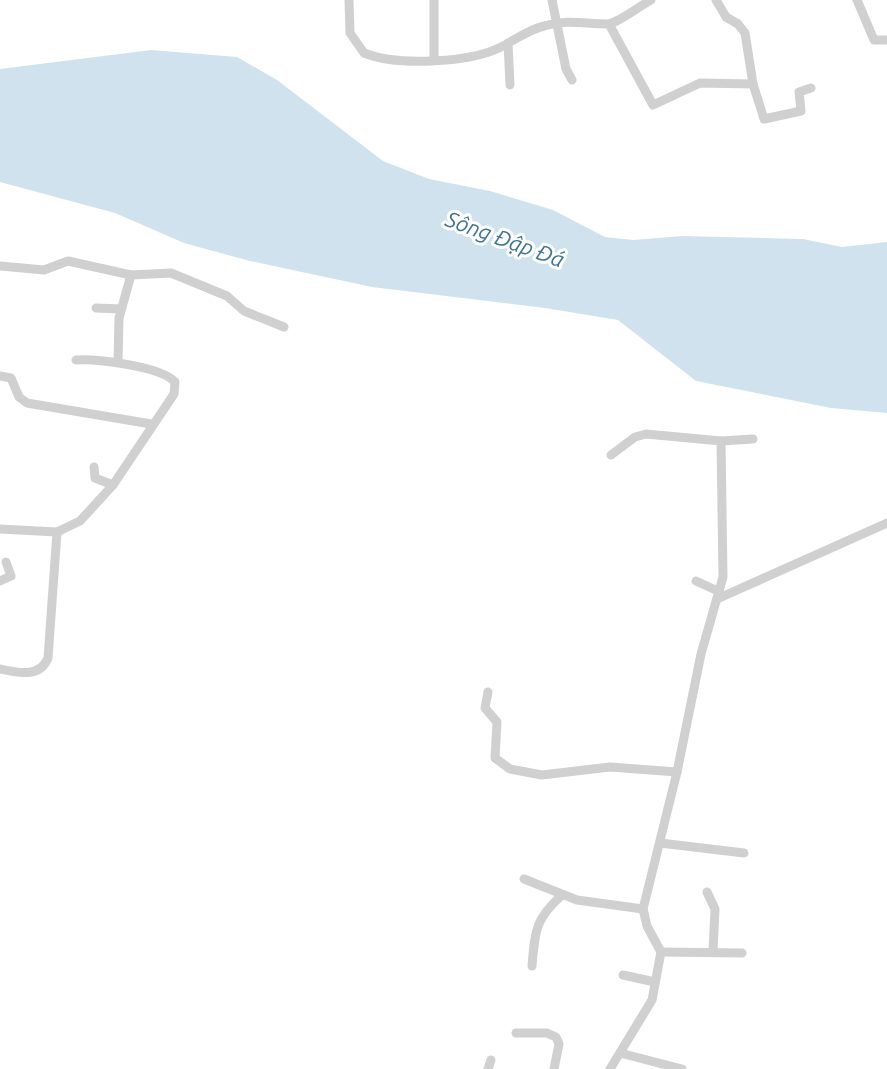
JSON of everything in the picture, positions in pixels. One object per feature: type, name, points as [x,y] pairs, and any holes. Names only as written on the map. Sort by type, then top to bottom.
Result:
[{"type":"street","points":[[349,0],[352,39],[364,53],[391,59],[468,58],[508,43],[541,26],[581,21],[609,24],[644,2]]},
{"type":"street","points":[[434,0],[434,59]]},
{"type":"street","points":[[552,0],[566,69],[572,80]]},
{"type":"street","points":[[716,0],[726,17],[738,24],[746,33],[753,84],[765,119],[801,111],[799,92],[811,88]]},
{"type":"street","points":[[857,0],[874,40],[887,40]]},
{"type":"street","points":[[609,24],[653,105],[700,82],[753,84]]},
{"type":"street","points":[[508,43],[510,85]]},
{"type":"street","points":[[0,266],[44,270],[68,261],[131,275],[166,273],[181,276],[227,296],[244,311],[284,327]]},
{"type":"street","points":[[118,362],[121,309],[131,275]]},
{"type":"street","points":[[96,308],[121,309]]},
{"type":"street","points":[[0,529],[57,532],[80,521],[113,485],[151,424],[174,394],[175,382],[162,375],[118,362],[76,360]]},
{"type":"street","points":[[0,376],[11,378],[19,397],[27,402],[151,424]]},
{"type":"street","points":[[611,455],[635,437],[646,434],[721,441],[753,439]]},
{"type":"street","points":[[610,1069],[649,1007],[661,952],[647,926],[643,909],[677,772],[701,654],[719,596],[724,562],[721,441]]},
{"type":"street","points":[[94,467],[94,478],[113,485]]},
{"type":"street","points":[[719,596],[887,523]]},
{"type":"street","points":[[0,669],[32,672],[45,665],[48,658],[57,532]]},
{"type":"street","points":[[0,581],[11,576],[6,562]]},
{"type":"street","points":[[696,581],[719,596]]},
{"type":"street","points":[[488,692],[485,708],[497,722],[495,758],[510,769],[542,776],[610,767],[677,772]]},
{"type":"street","points":[[660,843],[744,853]]},
{"type":"street","points":[[524,879],[562,895],[593,904],[643,909]]},
{"type":"street","points":[[707,892],[715,909],[713,951]]},
{"type":"street","points":[[532,966],[537,925],[545,909],[562,895]]},
{"type":"street","points":[[661,952],[742,952]]},
{"type":"street","points":[[623,975],[655,982]]},
{"type":"street","points":[[516,1033],[547,1034],[556,1037],[559,1044],[554,1069]]},
{"type":"street","points":[[620,1053],[681,1069]]},
{"type":"water","name":"Sông Đập Đá","points":[[151,50],[237,57],[277,80],[383,161],[429,179],[490,191],[553,210],[605,237],[633,240],[683,236],[803,239],[842,247],[887,242],[887,413],[831,408],[696,381],[618,320],[545,308],[372,287],[250,261],[184,243],[115,213],[0,182],[0,69]]}]
